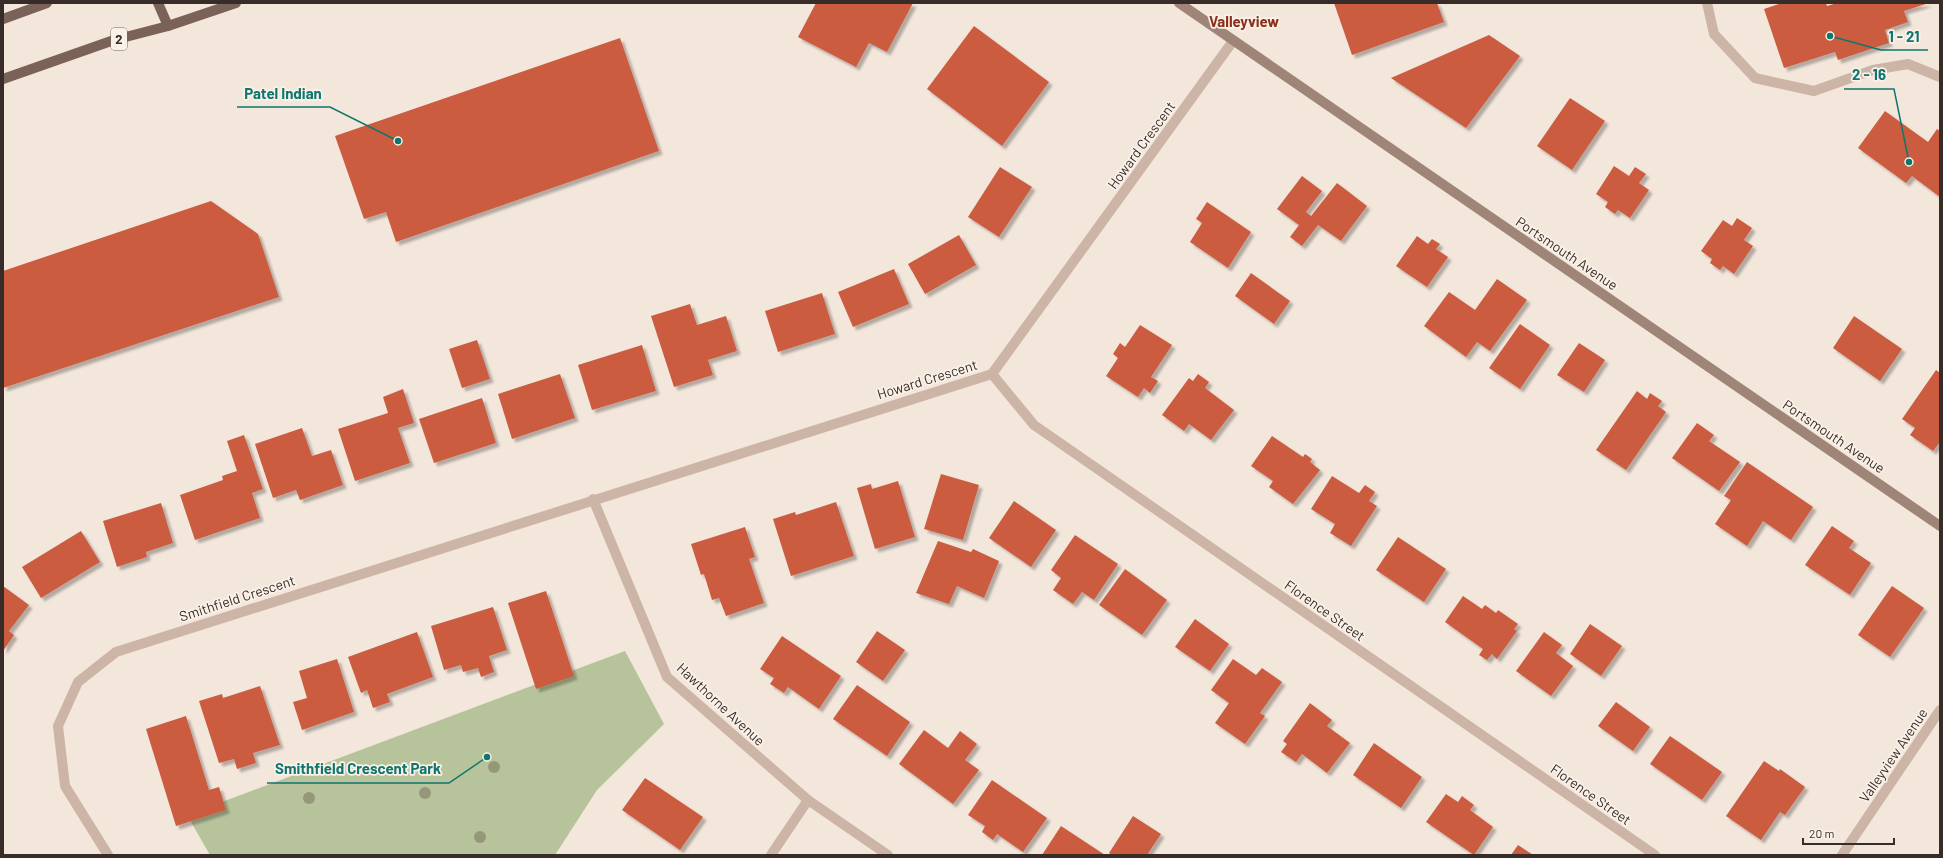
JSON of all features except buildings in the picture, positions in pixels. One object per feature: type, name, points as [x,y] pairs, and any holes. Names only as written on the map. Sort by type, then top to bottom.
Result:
[{"type":"main road","points":[[3,18],[47,3]]},
{"type":"main road","points":[[158,3],[168,26]]},
{"type":"main road","name":"2","points":[[3,79],[114,40],[168,26],[236,3]]},
{"type":"main road","name":"Portsmouth Avenue","points":[[1179,3],[1940,526]]},
{"type":"street","points":[[1707,3],[1714,34],[1755,78],[1814,91],[1873,70],[1908,64],[1940,77]]},
{"type":"street","name":"Howard Crescent","points":[[593,499],[992,374],[1233,41]]},
{"type":"street","name":"Florence Street","points":[[992,374],[1034,425],[1655,855]]},
{"type":"street","name":"Hawthorne Avenue","points":[[593,499],[667,677],[808,800],[888,855]]},
{"type":"street","name":"Smithfield Crescent","points":[[108,855],[65,786],[58,726],[78,682],[116,652],[593,499]]},
{"type":"street","name":"Valleyview Avenue","points":[[1842,855],[1940,710]]},
{"type":"street","points":[[771,855],[808,800]]},
{"type":"green space","points":[[625,651],[664,724],[597,790],[555,855],[210,855],[187,815]]},
{"type":"place","name":"1 - 21","points":[[1830,36]]},
{"type":"place","name":"Patel Indian","points":[[398,141]]},
{"type":"place","name":"2 - 16","points":[[1909,162]]},
{"type":"place","name":"Smithfield Crescent Park","points":[[487,757]]},
{"type":"district","name":"Valleyview","points":[[1244,21]]}]
